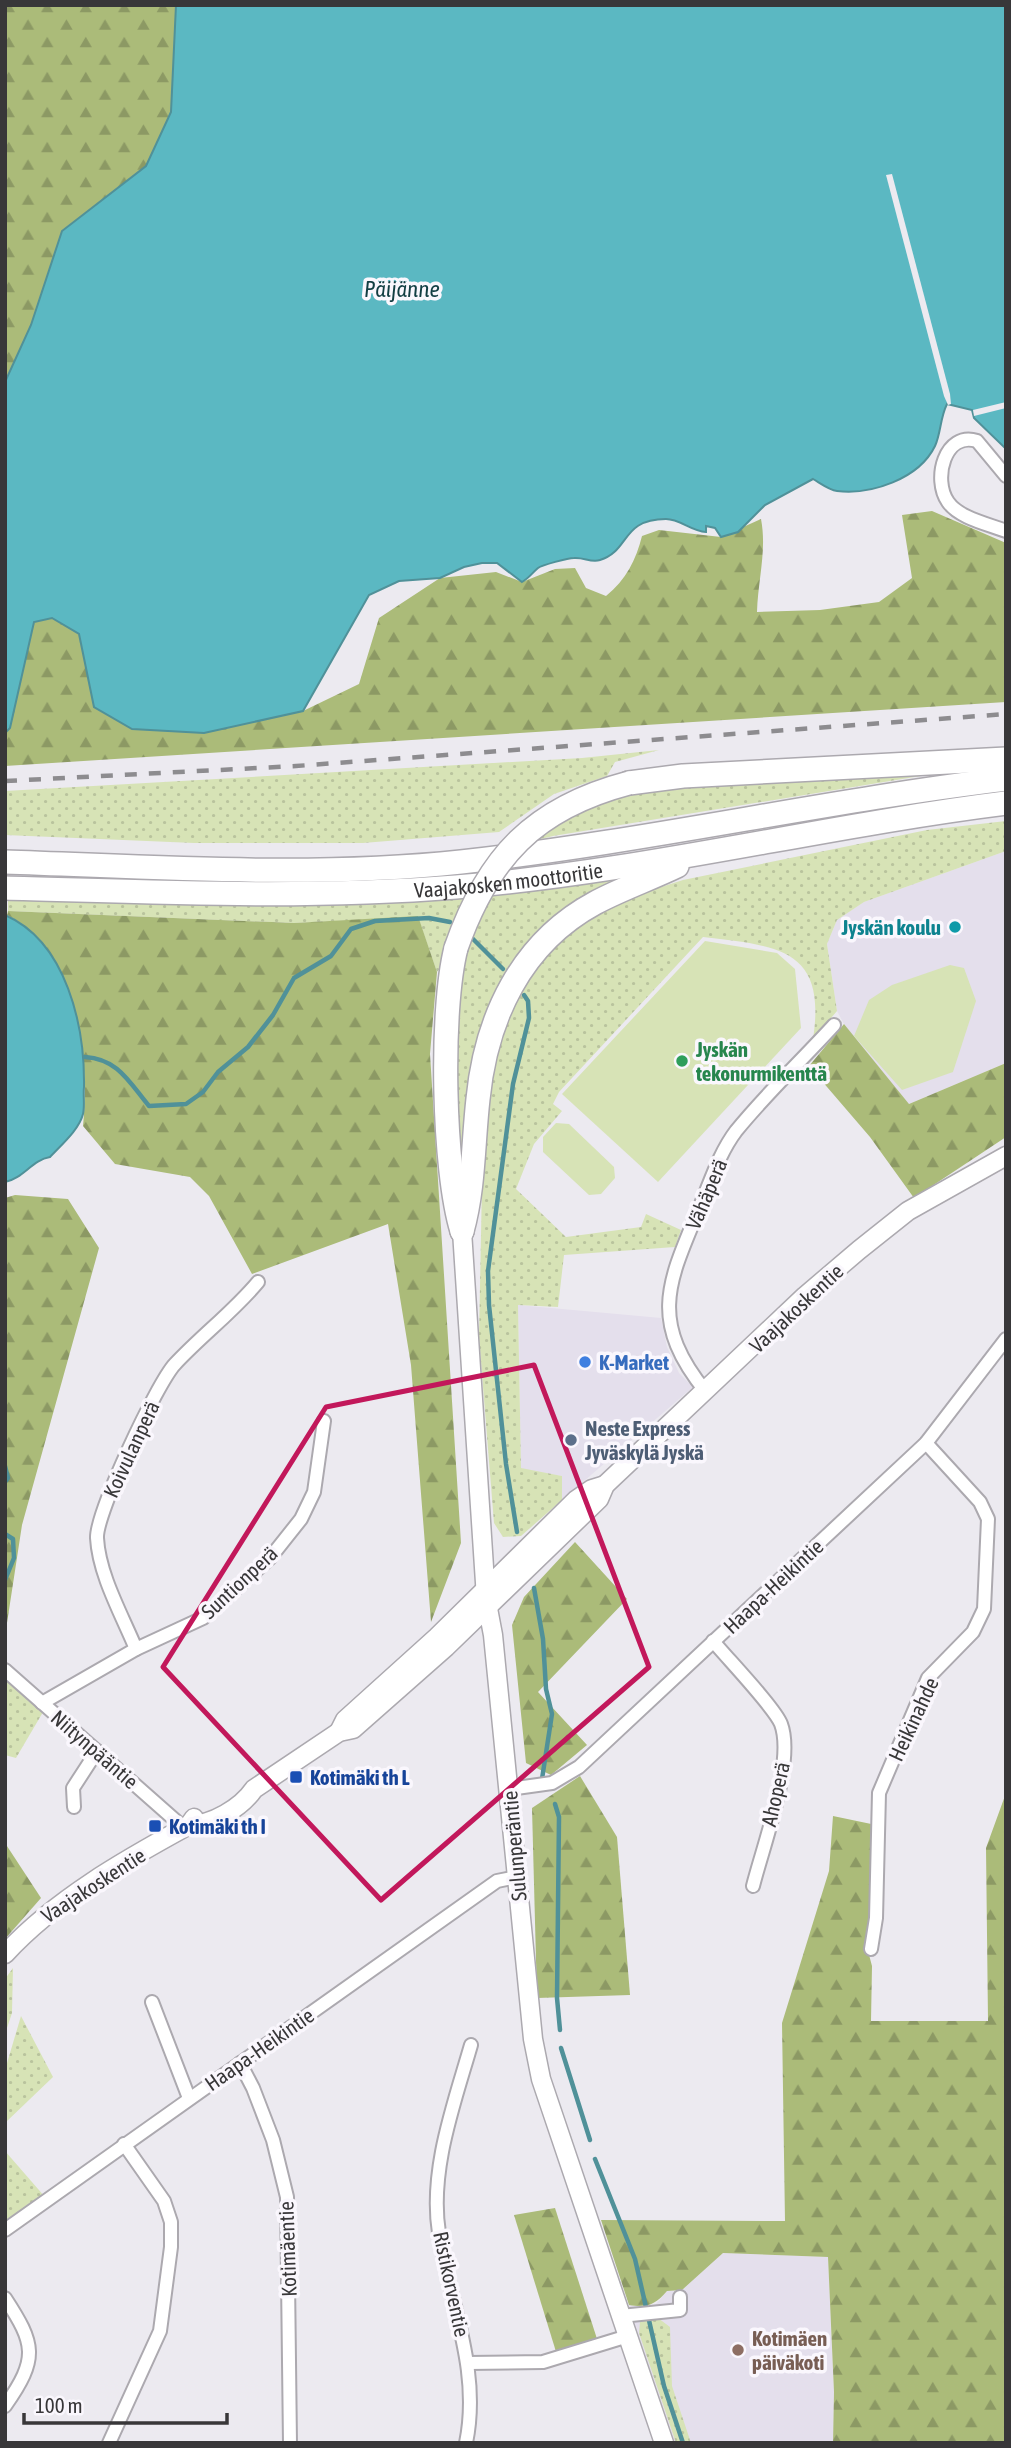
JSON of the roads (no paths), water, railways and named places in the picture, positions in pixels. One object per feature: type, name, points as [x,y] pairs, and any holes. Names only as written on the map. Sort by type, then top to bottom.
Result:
[{"type":"highway","points":[[462,1231],[454,1204],[447,1089],[448,1017],[456,948],[467,917],[487,877],[530,829],[550,813],[576,800],[629,783],[682,776],[1006,759]]},
{"type":"highway","name":"Vaajakosken moottoritie","points":[[5,862],[301,870],[458,862],[617,842],[919,790],[1006,779]]},
{"type":"highway","name":"Vaajakosken moottoritie","points":[[5,888],[298,895],[456,887],[702,853],[925,813],[1006,803]]},
{"type":"highway","points":[[462,1231],[470,1205],[479,1087],[488,1041],[500,1004],[516,976],[552,932],[594,903],[702,853]]},
{"type":"main road","name":"Vaajakoskentie","points":[[5,1954],[30,1927],[61,1902],[186,1827],[197,1814],[240,1790],[254,1789],[310,1755],[339,1732],[345,1720],[486,1597],[576,1500],[592,1489],[605,1486],[805,1296],[908,1212],[1006,1156]]},
{"type":"main road","name":"Sulunperäntie","points":[[462,1231],[486,1597],[493,1635],[533,2039],[541,2079],[664,2443]]},
{"type":"street","points":[[1006,476],[977,441],[961,439],[951,445],[946,454],[943,485],[947,502],[956,510],[1006,531]]},
{"type":"street","name":"Vähäperä","points":[[706,1392],[684,1364],[675,1343],[669,1316],[669,1287],[675,1265],[732,1137],[834,1025]]},
{"type":"street","name":"Koivulanperä","points":[[136,1648],[103,1566],[97,1536],[105,1505],[160,1385],[174,1365],[231,1313],[258,1282]]},
{"type":"street","name":"Haapa-Heikintie","points":[[509,1789],[552,1783],[571,1772],[926,1443],[1006,1339]]},
{"type":"street","name":"Suntionperä","points":[[42,1703],[136,1648],[203,1618],[270,1558],[301,1519],[314,1492],[324,1421]]},
{"type":"street","name":"Heikinahde","points":[[871,1949],[876,1918],[879,1793],[928,1678],[973,1632],[984,1609],[988,1518],[980,1502],[926,1443]]},
{"type":"street","name":"Ahoperä","points":[[713,1641],[780,1722],[786,1745],[783,1770],[753,1886]]},
{"type":"street","name":"Niitynpääntie","points":[[5,1671],[186,1827]]},
{"type":"street","points":[[74,1807],[73,1788],[97,1751]]},
{"type":"street","name":"Haapa-Heikintie","points":[[5,2230],[497,1881],[517,1877]]},
{"type":"street","points":[[152,2002],[189,2098]]},
{"type":"street","name":"Ristikorventie","points":[[466,2443],[471,2422],[468,2362],[439,2232],[438,2186],[449,2121],[471,2045]]},
{"type":"street","name":"Kotimäentie","points":[[240,2063],[253,2088],[273,2140],[287,2197],[290,2443]]},
{"type":"street","points":[[109,2443],[160,2331],[171,2247],[171,2222],[164,2201],[124,2144]]},
{"type":"street","points":[[621,2316],[680,2310],[680,2297]]},
{"type":"street","points":[[5,2298],[27,2332],[31,2344],[29,2362],[5,2406]]},
{"type":"street","points":[[468,2362],[543,2362],[628,2336]]},
{"type":"water","name":"Päijänne","points":[[176,5],[1006,5],[1006,449],[974,418],[972,410],[947,404],[937,441],[928,458],[906,476],[879,487],[850,492],[837,491],[813,479],[765,505],[738,532],[721,537],[715,528],[706,526],[706,532],[671,520],[651,520],[633,530],[610,556],[597,561],[566,559],[538,568],[522,582],[497,563],[464,567],[440,578],[399,581],[369,595],[303,711],[204,733],[132,729],[94,707],[79,634],[52,618],[34,622],[10,728],[5,733],[5,382],[31,325],[62,231],[146,166],[171,112]]},
{"type":"water","points":[[5,915],[26,928],[44,945],[58,965],[68,989],[81,1039],[84,1108],[78,1126],[50,1157],[5,1182]]},
{"type":"waterway","points":[[85,1057],[106,1062],[122,1073],[149,1106],[186,1104],[203,1092],[218,1072],[248,1047],[273,1015],[294,978],[331,956],[351,929],[375,921],[429,918],[450,922]]},
{"type":"waterway","points":[[473,939],[503,969]]},
{"type":"waterway","points":[[517,1532],[506,1464],[489,1305],[488,1271],[513,1084],[529,1018],[528,1001],[524,995]]},
{"type":"waterway","points":[[5,1466],[8,1478],[5,1482]]},
{"type":"waterway","points":[[5,1534],[13,1539],[14,1558],[5,1580]]},
{"type":"waterway","points":[[534,1588],[543,1639],[546,1689],[552,1714],[542,1779]]},
{"type":"waterway","points":[[555,1804],[559,1817],[557,1998],[560,2030]]},
{"type":"waterway","points":[[561,2048],[590,2140]]},
{"type":"waterway","points":[[595,2159],[635,2259],[664,2386],[683,2443]]},
{"type":"railway","points":[[5,781],[296,766],[1006,714]]},
{"type":"place","name":"Jyskän koulu","points":[[955,927]]},
{"type":"place","name":"Jyskän tekonurmikenttä","points":[[682,1061]]},
{"type":"place","name":"K-Market","points":[[585,1362]]},
{"type":"place","name":"Neste Express Jyväskylä Jyskä","points":[[571,1440]]},
{"type":"place","name":"Kotimäki th L","points":[[296,1777]]},
{"type":"place","name":"Kotimäki th I","points":[[155,1826]]},
{"type":"place","name":"Kotimäen päiväkoti","points":[[738,2350]]}]
